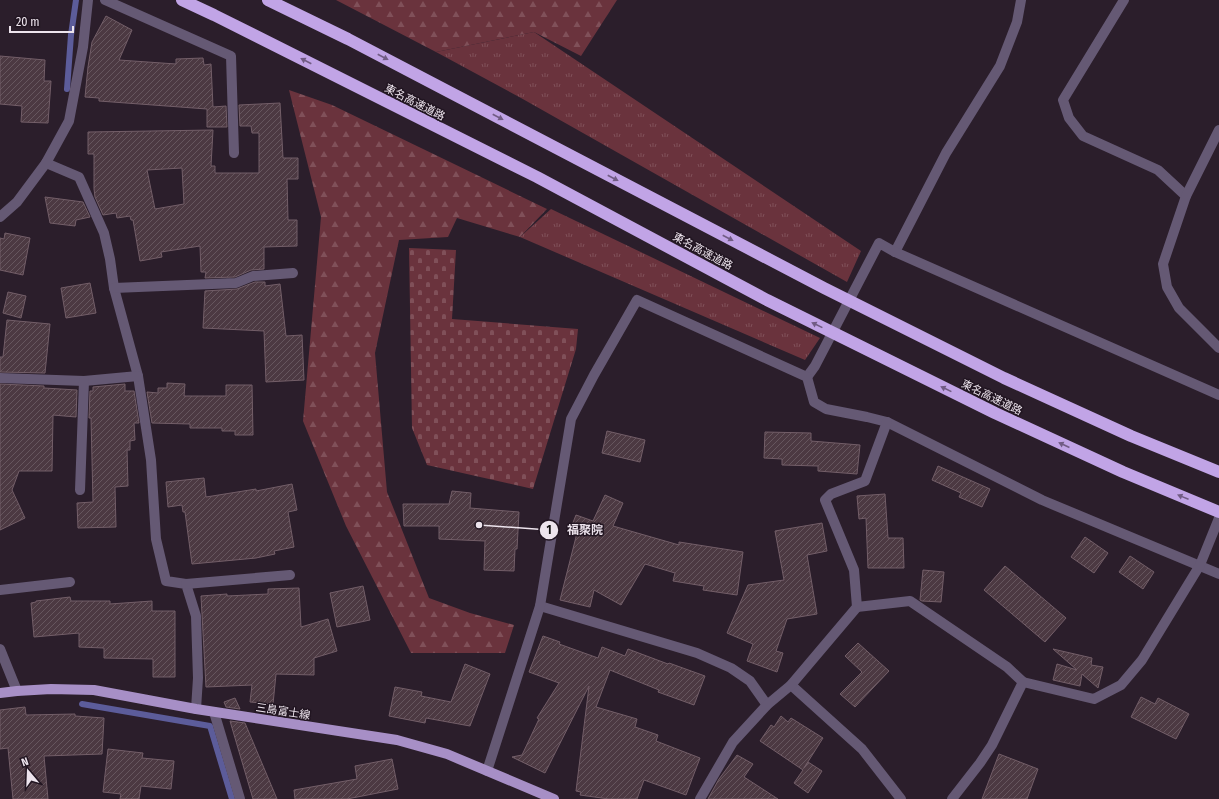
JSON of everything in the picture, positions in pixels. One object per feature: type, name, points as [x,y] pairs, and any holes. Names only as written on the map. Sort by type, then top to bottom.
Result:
[{"type":"highway","name":"東名高速道路","points":[[182,0],[221,18],[537,177],[767,300],[995,413],[1122,472],[1219,512]]},
{"type":"highway","name":"東名高速道路","points":[[268,0],[348,39],[824,288],[1004,378],[1131,436],[1219,472]]},
{"type":"main road","name":"三島富士線","points":[[0,694],[16,691],[51,689],[94,690],[214,712],[397,740],[447,754],[554,799]]},
{"type":"street","points":[[0,217],[17,202],[46,163],[69,121],[83,48],[88,0]]},
{"type":"street","points":[[105,0],[231,56],[234,153]]},
{"type":"street","points":[[895,252],[946,153],[1000,66],[1017,22],[1021,0]]},
{"type":"street","points":[[1124,0],[1063,100],[1069,118],[1083,136],[1158,170],[1186,196]]},
{"type":"street","points":[[1219,130],[1186,196],[1163,264],[1167,287],[1179,308],[1219,348]]},
{"type":"street","points":[[46,163],[78,177],[104,232],[110,258],[114,288],[138,376],[150,460],[156,539],[166,581],[186,584],[290,575]]},
{"type":"street","points":[[807,377],[815,366],[879,243],[895,252],[1219,395]]},
{"type":"street","points":[[114,288],[236,284],[253,276],[293,273]]},
{"type":"street","points":[[487,771],[540,606],[571,419],[594,375],[637,300],[807,377],[814,402],[826,409],[867,416],[886,422],[1042,500],[1219,574]]},
{"type":"street","points":[[0,378],[84,381],[138,376]]},
{"type":"street","points":[[80,490],[84,381]]},
{"type":"street","points":[[857,607],[854,570],[825,500],[831,494],[865,481],[886,422]]},
{"type":"street","points":[[700,799],[733,742],[767,705],[791,685],[857,607],[910,601],[1007,666],[1023,682],[1094,699],[1121,685],[1142,660],[1200,565],[1219,518]]},
{"type":"street","points":[[0,590],[70,582]]},
{"type":"street","points":[[186,584],[196,616],[198,678],[196,709]]},
{"type":"street","points":[[540,606],[697,653],[731,668],[750,681],[767,705]]},
{"type":"street","points":[[0,649],[16,691]]},
{"type":"street","points":[[952,799],[992,745],[1023,682]]},
{"type":"street","points":[[791,685],[862,749],[901,799]]},
{"type":"street","points":[[214,712],[240,799]]},
{"type":"green space","points":[[336,0],[617,0],[581,56],[534,32],[436,52]]},
{"type":"green space","points":[[534,32],[861,251],[847,282],[521,98],[436,52]]},
{"type":"green space","points":[[289,90],[332,105],[547,209],[520,237],[457,218],[448,237],[399,240],[375,353],[387,492],[429,598],[470,613],[514,625],[505,653],[411,653],[346,526],[303,421],[321,217]]},
{"type":"green space","points":[[551,209],[820,338],[805,360],[520,237]]},
{"type":"green space","points":[[409,248],[456,250],[452,319],[578,329],[576,349],[533,489],[427,465],[412,428]]},
{"type":"building","points":[[106,16],[132,30],[119,60],[176,64],[176,59],[203,58],[204,65],[211,64],[213,107],[226,106],[227,127],[207,127],[207,109],[99,101],[99,98],[85,97],[92,42]]},
{"type":"building","points":[[0,56],[45,60],[44,81],[51,81],[48,123],[21,122],[22,106],[0,104]]},
{"type":"building","points":[[280,103],[283,158],[298,158],[298,179],[287,179],[288,220],[297,220],[297,246],[264,247],[264,269],[251,270],[235,277],[205,278],[206,272],[201,272],[200,246],[161,252],[162,257],[140,261],[133,220],[131,220],[130,216],[117,218],[116,213],[103,215],[95,197],[94,154],[88,154],[88,132],[213,130],[211,166],[215,166],[215,173],[259,173],[259,133],[252,133],[251,126],[240,126],[239,105]],"holes":[[[182,168],[184,204],[155,209],[147,170]]]},
{"type":"building","points":[[45,197],[83,202],[90,217],[76,220],[75,226],[50,223]]},
{"type":"building","points":[[5,233],[30,238],[23,275],[0,270],[0,238],[4,239]]},
{"type":"building","points":[[255,282],[265,282],[265,286],[280,284],[286,336],[302,335],[304,380],[266,382],[264,331],[203,328],[205,291],[237,289]]},
{"type":"building","points":[[90,283],[96,313],[66,318],[61,288]]},
{"type":"building","points":[[8,292],[26,296],[21,318],[3,313]]},
{"type":"building","points":[[7,320],[50,324],[45,373],[0,372],[0,357],[3,357]]},
{"type":"building","points":[[167,383],[185,384],[184,396],[226,396],[226,385],[252,385],[253,435],[235,435],[235,431],[222,431],[222,428],[190,428],[190,424],[152,423],[147,392],[158,393],[158,388],[167,388]]},
{"type":"building","points":[[0,384],[44,386],[44,388],[77,390],[76,417],[53,415],[52,471],[19,471],[12,490],[25,518],[0,530]]},
{"type":"building","points":[[125,384],[125,391],[134,391],[139,423],[134,423],[135,440],[130,441],[130,450],[127,450],[128,486],[115,487],[116,527],[78,528],[77,503],[93,502],[91,418],[89,418],[90,391],[93,391],[93,387]]},
{"type":"building","points":[[607,431],[645,440],[640,462],[602,453]]},
{"type":"building","points":[[765,432],[811,433],[811,441],[860,445],[857,474],[818,471],[818,466],[782,465],[782,459],[764,458]]},
{"type":"building","points":[[938,466],[990,489],[982,507],[959,497],[961,493],[932,480]]},
{"type":"building","points":[[204,478],[206,497],[256,489],[256,491],[292,484],[297,510],[288,512],[294,547],[274,551],[275,554],[256,558],[192,564],[185,512],[183,512],[182,505],[168,507],[166,482]]},
{"type":"building","points":[[452,491],[471,493],[470,508],[519,512],[514,571],[484,570],[485,541],[439,539],[439,526],[404,526],[403,504],[449,504]]},
{"type":"building","points":[[885,494],[888,538],[903,538],[904,568],[868,568],[866,518],[859,519],[857,496]]},
{"type":"building","points":[[605,495],[623,503],[613,526],[679,545],[679,542],[743,552],[737,595],[703,590],[704,586],[673,581],[675,573],[645,564],[621,605],[594,590],[590,607],[560,600],[577,533],[570,530],[576,515],[593,521]]},
{"type":"building","points":[[822,523],[827,551],[807,555],[817,614],[787,619],[776,651],[783,653],[777,672],[747,661],[753,644],[727,633],[748,585],[784,580],[775,531]]},
{"type":"building","points":[[1085,537],[1108,553],[1094,573],[1071,557]]},
{"type":"building","points":[[1130,556],[1154,572],[1143,589],[1119,572]]},
{"type":"building","points":[[1005,566],[1066,618],[1045,642],[984,590]]},
{"type":"building","points":[[923,570],[944,572],[941,602],[920,600]]},
{"type":"building","points":[[363,586],[370,620],[337,627],[330,593]]},
{"type":"building","points":[[299,588],[301,627],[328,619],[337,651],[314,658],[314,675],[276,674],[273,704],[250,702],[252,685],[206,687],[201,596],[227,594],[227,596],[268,594],[268,589]]},
{"type":"building","points":[[70,597],[71,601],[110,601],[110,604],[152,601],[152,611],[175,611],[175,677],[153,677],[153,659],[104,658],[104,648],[79,647],[79,633],[34,637],[31,603],[36,601]]},
{"type":"building","points":[[543,636],[560,642],[559,644],[598,658],[602,647],[625,656],[628,649],[705,676],[694,705],[658,692],[659,690],[610,670],[596,707],[637,719],[635,727],[658,735],[656,741],[700,758],[686,795],[644,780],[637,799],[609,799],[580,795],[581,792],[576,791],[589,686],[545,773],[512,757],[522,755],[539,719],[537,718],[559,683],[529,672]]},
{"type":"building","points":[[858,643],[889,671],[855,707],[840,694],[862,672],[845,656]]},
{"type":"building","points":[[1053,649],[1092,658],[1091,665],[1103,667],[1098,688],[1082,674],[1080,686],[1053,680],[1057,664],[1077,670]]},
{"type":"building","points":[[465,664],[490,674],[470,726],[426,718],[425,723],[389,716],[395,687],[422,692],[421,696],[451,702]]},
{"type":"building","points":[[1141,697],[1155,704],[1158,698],[1189,714],[1176,739],[1131,717]]},
{"type":"building","points":[[235,698],[240,709],[226,707],[224,702]]},
{"type":"building","points":[[25,707],[26,715],[75,714],[75,716],[104,718],[102,754],[44,756],[48,799],[13,799],[8,748],[0,749],[0,710]]},
{"type":"building","points":[[781,716],[788,722],[791,718],[823,738],[804,768],[808,762],[822,771],[808,793],[794,783],[803,770],[760,741],[771,725],[774,727]]},
{"type":"building","points":[[230,721],[245,723],[277,799],[253,799]]},
{"type":"building","points":[[108,749],[143,753],[142,758],[174,761],[171,789],[141,786],[139,799],[120,799],[121,794],[103,792]]},
{"type":"building","points":[[999,754],[1038,769],[1027,799],[982,799]]},
{"type":"building","points":[[737,755],[753,764],[744,777],[778,799],[708,799],[719,779]]},
{"type":"building","points":[[392,759],[398,789],[347,799],[295,799],[294,790],[357,779],[355,766]]},
{"type":"waterway","points":[[67,89],[71,35],[76,0]]},
{"type":"waterway","points":[[82,704],[210,726],[232,799]]},
{"type":"place","name":"福聚院","points":[[479,525]]}]
